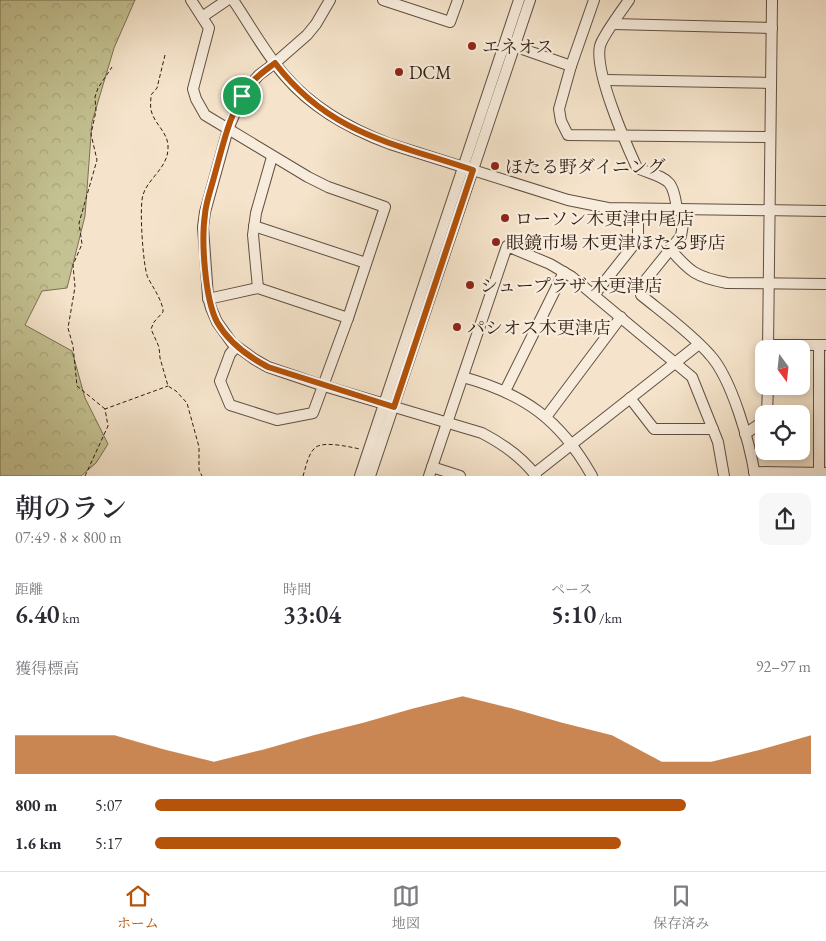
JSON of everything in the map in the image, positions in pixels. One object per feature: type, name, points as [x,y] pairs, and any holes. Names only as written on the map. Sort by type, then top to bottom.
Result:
[{"type":"street","points":[[191,0],[209,28],[193,90],[205,115],[272,157],[328,187],[385,207],[348,318],[313,413],[277,420],[230,405],[220,381],[230,354],[236,347]]},
{"type":"street","points":[[202,17],[227,0]]},
{"type":"street","points":[[233,0],[275,63],[305,96],[333,118],[390,144],[568,200],[608,208],[638,210],[826,211]]},
{"type":"street","points":[[330,0],[307,35],[260,75],[242,96],[228,129],[205,212],[203,235],[208,299],[225,336],[236,347],[268,367],[447,424],[482,433],[520,458],[535,475],[571,444],[699,344]]},
{"type":"street","points":[[383,0],[450,22],[458,0]]},
{"type":"street","points":[[360,476],[518,0]]},
{"type":"street","points":[[370,476],[530,0]]},
{"type":"street","points":[[594,0],[571,66],[559,109],[561,121],[568,135],[770,137]]},
{"type":"street","points":[[629,0],[600,46],[600,60],[622,135],[637,168],[666,179],[672,185],[677,210]]},
{"type":"street","points":[[768,340],[772,0]]},
{"type":"street","points":[[613,24],[772,28]]},
{"type":"street","points":[[514,46],[571,66]]},
{"type":"street","points":[[605,80],[771,83]]},
{"type":"street","points":[[258,288],[253,235],[256,213],[272,157]]},
{"type":"street","points":[[594,294],[636,242],[638,236],[638,210]]},
{"type":"street","points":[[683,224],[681,236],[639,290],[641,294],[699,344],[718,364],[739,412],[746,434],[754,474],[821,474],[822,345]]},
{"type":"street","points":[[254,226],[366,263]]},
{"type":"street","points":[[460,476],[431,471],[507,246],[564,272],[594,294],[692,377],[718,442],[724,476]]},
{"type":"street","points":[[670,249],[687,268],[704,278],[726,283],[826,284]]},
{"type":"street","points":[[505,391],[564,272]]},
{"type":"street","points":[[208,299],[258,288],[348,318]]},
{"type":"street","points":[[546,417],[621,317]]},
{"type":"street","points":[[462,377],[505,391],[531,405],[546,417],[571,444],[592,476]]},
{"type":"street","points":[[630,398],[654,429],[713,429]]},
{"type":"street","points":[[746,434],[755,428]]},
{"type":"path","points":[[165,55],[157,88],[151,95],[151,110],[164,132],[168,149],[161,169],[146,186],[142,196],[142,236],[147,276],[155,288],[163,309],[163,312],[154,322],[152,329],[159,348],[168,386],[187,402],[199,447],[199,470],[202,476]]},
{"type":"path","points":[[86,476],[108,426],[105,409],[77,386],[73,346],[68,328],[75,286],[73,265],[82,244],[78,223],[96,160],[91,134],[96,111],[95,97],[98,88],[112,67]]},
{"type":"path","points":[[105,409],[168,386]]},
{"type":"path","points":[[303,476],[310,455],[317,447],[327,445],[368,450]]},
{"type":"green space","points":[[0,0],[135,0],[114,48],[92,122],[85,216],[67,288],[42,291],[25,325],[72,351],[85,398],[108,444],[96,463],[81,476],[0,476]]},
{"type":"place","name":"エネオス","points":[[472,46]]},
{"type":"place","name":"DCM","points":[[399,72]]},
{"type":"place","name":"ほたる野ダイニング","points":[[495,166]]},
{"type":"place","name":"ローソン木更津中尾店","points":[[505,218]]},
{"type":"place","name":"眼鏡市場 木更津ほたる野店","points":[[496,242]]},
{"type":"place","name":"シュープラザ 木更津店","points":[[470,285]]},
{"type":"place","name":"パシオス木更津店","points":[[457,327]]},
{"type":"route","points":[[275,63],[305,96],[333,118],[390,144],[473,170],[394,407],[268,367],[254,360],[232,343],[225,336],[217,322],[208,297],[203,227],[205,212],[228,129],[242,96],[260,75],[275,63]]}]
